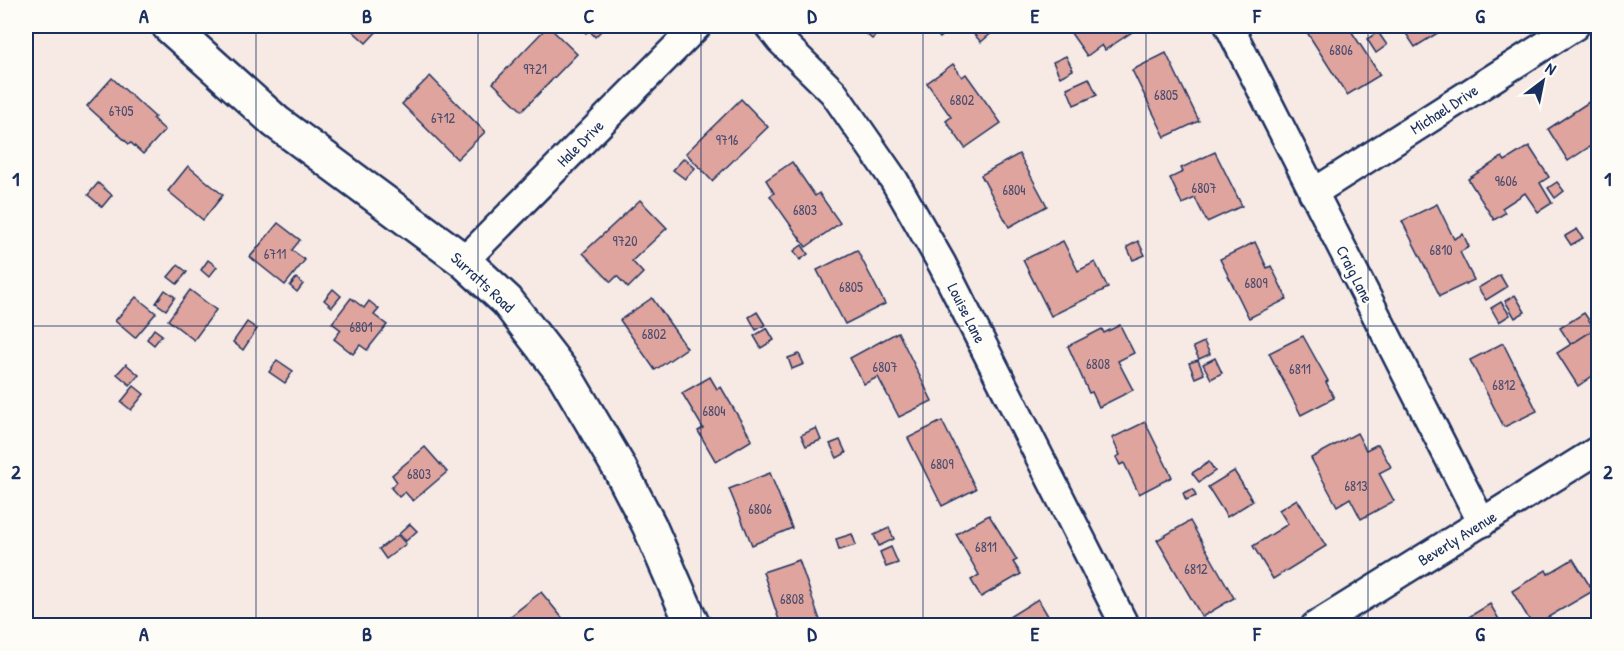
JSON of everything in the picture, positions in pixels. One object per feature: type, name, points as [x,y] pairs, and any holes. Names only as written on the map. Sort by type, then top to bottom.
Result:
[{"type":"main road","name":"Surratts Road","points":[[169,26],[276,122],[464,261],[507,301],[565,376],[620,469],[649,525],[693,626]]},
{"type":"street","name":"Hale Drive","points":[[464,261],[697,26]]},
{"type":"street","name":"Louise Lane","points":[[769,26],[780,40],[833,92],[894,180],[942,264],[1125,626]]},
{"type":"street","name":"Craig Lane","points":[[1229,26],[1482,523]]},
{"type":"street","name":"Michael Drive","points":[[1313,193],[1575,26]]},
{"type":"street","name":"Beverly Avenue","points":[[1315,626],[1599,450]]},
{"type":"building","points":[[347,26],[382,26],[366,43]]},
{"type":"building","points":[[548,26],[577,54],[522,111],[493,83]]},
{"type":"building","points":[[578,26],[606,26],[595,37],[589,30],[586,33]]},
{"type":"building","points":[[867,26],[886,26],[872,39],[862,30]]},
{"type":"building","points":[[940,26],[954,26],[940,38],[934,31]]},
{"type":"building","points":[[977,26],[1000,26],[981,42],[971,31]]},
{"type":"building","points":[[1066,26],[1141,26],[1105,50],[1102,45],[1087,56]]},
{"type":"building","points":[[1303,26],[1348,26],[1380,75],[1347,95]]},
{"type":"building","points":[[1401,26],[1449,26],[1415,47]]},
{"type":"building","points":[[1378,32],[1387,45],[1376,53],[1367,39]]},
{"type":"building","points":[[1166,53],[1199,121],[1165,137],[1132,70]]},
{"type":"building","points":[[1066,56],[1073,70],[1060,77],[1053,62]]},
{"type":"building","points":[[953,64],[962,77],[966,74],[1001,123],[965,148],[946,121],[951,117],[927,83]]},
{"type":"building","points":[[430,76],[485,132],[457,159],[402,104]]},
{"type":"building","points":[[112,78],[155,117],[153,119],[165,130],[143,154],[87,106]]},
{"type":"building","points":[[1089,78],[1097,95],[1074,105],[1067,88]]},
{"type":"building","points":[[1598,96],[1598,141],[1568,161],[1548,129]]},
{"type":"building","points":[[741,99],[768,127],[712,181],[686,153]]},
{"type":"building","points":[[1529,146],[1549,177],[1540,183],[1552,203],[1538,212],[1525,193],[1502,208],[1505,213],[1494,220],[1468,179],[1502,157],[1505,161]]},
{"type":"building","points":[[1215,152],[1242,206],[1207,222],[1195,198],[1182,204],[1170,178],[1183,172],[1181,168]]},
{"type":"building","points":[[1019,154],[1047,206],[1009,227],[981,175]]},
{"type":"building","points":[[684,158],[695,168],[685,179],[673,170]]},
{"type":"building","points":[[792,162],[815,196],[819,193],[840,223],[806,247],[770,196],[774,193],[766,180]]},
{"type":"building","points":[[188,166],[223,195],[203,220],[168,191]]},
{"type":"building","points":[[1557,182],[1564,191],[1555,198],[1548,188]]},
{"type":"building","points":[[98,183],[112,195],[102,207],[88,195]]},
{"type":"building","points":[[640,200],[667,228],[632,261],[643,273],[628,288],[617,276],[611,282],[583,253]]},
{"type":"building","points":[[1437,204],[1454,239],[1463,234],[1469,247],[1460,252],[1474,280],[1440,296],[1402,221]]},
{"type":"building","points":[[278,223],[300,240],[292,250],[305,260],[285,285],[250,257]]},
{"type":"building","points":[[1577,229],[1583,238],[1571,245],[1565,236]]},
{"type":"building","points":[[1063,241],[1078,271],[1095,262],[1108,288],[1051,316],[1023,260]]},
{"type":"building","points":[[1138,241],[1145,255],[1133,260],[1127,247]]},
{"type":"building","points":[[1255,242],[1267,268],[1271,266],[1287,299],[1249,318],[1220,259]]},
{"type":"building","points":[[802,245],[808,254],[800,260],[794,251]]},
{"type":"building","points":[[857,250],[885,304],[845,324],[817,270]]},
{"type":"building","points":[[208,260],[217,267],[209,277],[201,270]]},
{"type":"building","points":[[178,265],[187,272],[177,284],[168,277]]},
{"type":"building","points":[[1500,275],[1507,287],[1486,300],[1478,288]]},
{"type":"building","points":[[296,278],[303,284],[297,292],[290,286]]},
{"type":"building","points":[[333,289],[341,296],[332,307],[324,300]]},
{"type":"building","points":[[165,290],[175,297],[166,310],[156,303]]},
{"type":"building","points":[[190,290],[216,310],[194,340],[168,320]]},
{"type":"building","points":[[1515,295],[1525,312],[1515,318],[1505,301]]},
{"type":"building","points":[[136,297],[156,313],[135,338],[115,321]]},
{"type":"building","points":[[351,298],[364,308],[369,301],[379,309],[374,315],[387,325],[367,350],[360,345],[353,354],[334,339],[341,330],[332,323]]},
{"type":"building","points":[[652,298],[687,348],[655,370],[620,320]]},
{"type":"building","points":[[1501,302],[1510,315],[1499,322],[1491,308]]},
{"type":"building","points":[[757,312],[765,325],[756,330],[749,317]]},
{"type":"building","points":[[1584,313],[1595,329],[1571,345],[1560,328]]},
{"type":"building","points":[[247,322],[257,329],[243,350],[233,342]]},
{"type":"building","points":[[1120,325],[1134,353],[1118,361],[1133,390],[1099,407],[1092,392],[1089,393],[1068,346],[1102,329],[1104,333]]},
{"type":"building","points":[[1598,327],[1598,372],[1578,386],[1557,353]]},
{"type":"building","points":[[767,328],[774,340],[761,348],[754,336]]},
{"type":"building","points":[[154,329],[162,335],[154,345],[147,339]]},
{"type":"building","points":[[898,332],[932,401],[899,417],[878,377],[864,384],[850,358]]},
{"type":"building","points":[[1303,336],[1328,381],[1326,382],[1334,398],[1301,415],[1269,353]]},
{"type":"building","points":[[1204,342],[1210,354],[1199,359],[1193,347]]},
{"type":"building","points":[[1503,343],[1537,411],[1504,427],[1470,360]]},
{"type":"building","points":[[799,354],[804,364],[792,369],[788,358]]},
{"type":"building","points":[[1215,358],[1222,373],[1211,379],[1203,364]]},
{"type":"building","points":[[277,360],[293,371],[285,383],[269,372]]},
{"type":"building","points":[[1198,360],[1204,374],[1195,378],[1189,363]]},
{"type":"building","points":[[126,364],[139,375],[130,385],[117,374]]},
{"type":"building","points":[[710,377],[717,389],[721,387],[752,440],[716,462],[698,431],[703,428],[682,393]]},
{"type":"building","points":[[134,386],[144,394],[131,410],[121,402]]},
{"type":"building","points":[[942,421],[976,489],[942,506],[908,438]]},
{"type":"building","points":[[1145,422],[1172,477],[1139,494],[1124,463],[1120,465],[1116,457],[1120,455],[1112,438]]},
{"type":"building","points":[[816,428],[821,440],[806,446],[801,435]]},
{"type":"building","points":[[1357,433],[1366,450],[1378,444],[1391,467],[1379,473],[1394,501],[1361,519],[1350,498],[1337,506],[1311,458]]},
{"type":"building","points":[[840,440],[846,453],[837,458],[830,444]]},
{"type":"building","points":[[425,447],[447,472],[413,501],[405,492],[399,497],[391,488],[397,482],[392,475]]},
{"type":"building","points":[[1209,462],[1215,471],[1199,482],[1192,473]]},
{"type":"building","points":[[1234,471],[1253,501],[1227,517],[1208,487]]},
{"type":"building","points":[[770,473],[792,528],[752,545],[729,489]]},
{"type":"building","points":[[1193,489],[1196,496],[1186,500],[1183,493]]},
{"type":"building","points":[[1297,499],[1326,546],[1273,579],[1253,546],[1288,524],[1279,510]]},
{"type":"building","points":[[989,515],[1017,560],[1013,562],[1021,574],[981,597],[971,580],[979,575],[956,534]]},
{"type":"building","points":[[1190,521],[1234,598],[1202,617],[1157,540]]},
{"type":"building","points":[[410,524],[417,531],[406,541],[399,534]]},
{"type":"building","points":[[889,528],[894,539],[879,546],[874,535]]},
{"type":"building","points":[[852,534],[856,545],[839,550],[836,539]]},
{"type":"building","points":[[398,535],[406,544],[386,559],[379,549]]},
{"type":"building","points":[[891,547],[898,563],[886,567],[880,552]]},
{"type":"building","points":[[1573,559],[1593,591],[1533,626],[1512,591],[1546,570],[1548,574]]},
{"type":"building","points":[[799,560],[822,626],[781,626],[763,572]]},
{"type":"building","points":[[541,592],[564,620],[557,626],[510,626],[506,620]]},
{"type":"building","points":[[1038,599],[1054,626],[1011,626],[1006,619]]},
{"type":"building","points":[[1490,604],[1503,626],[1454,626]]}]
